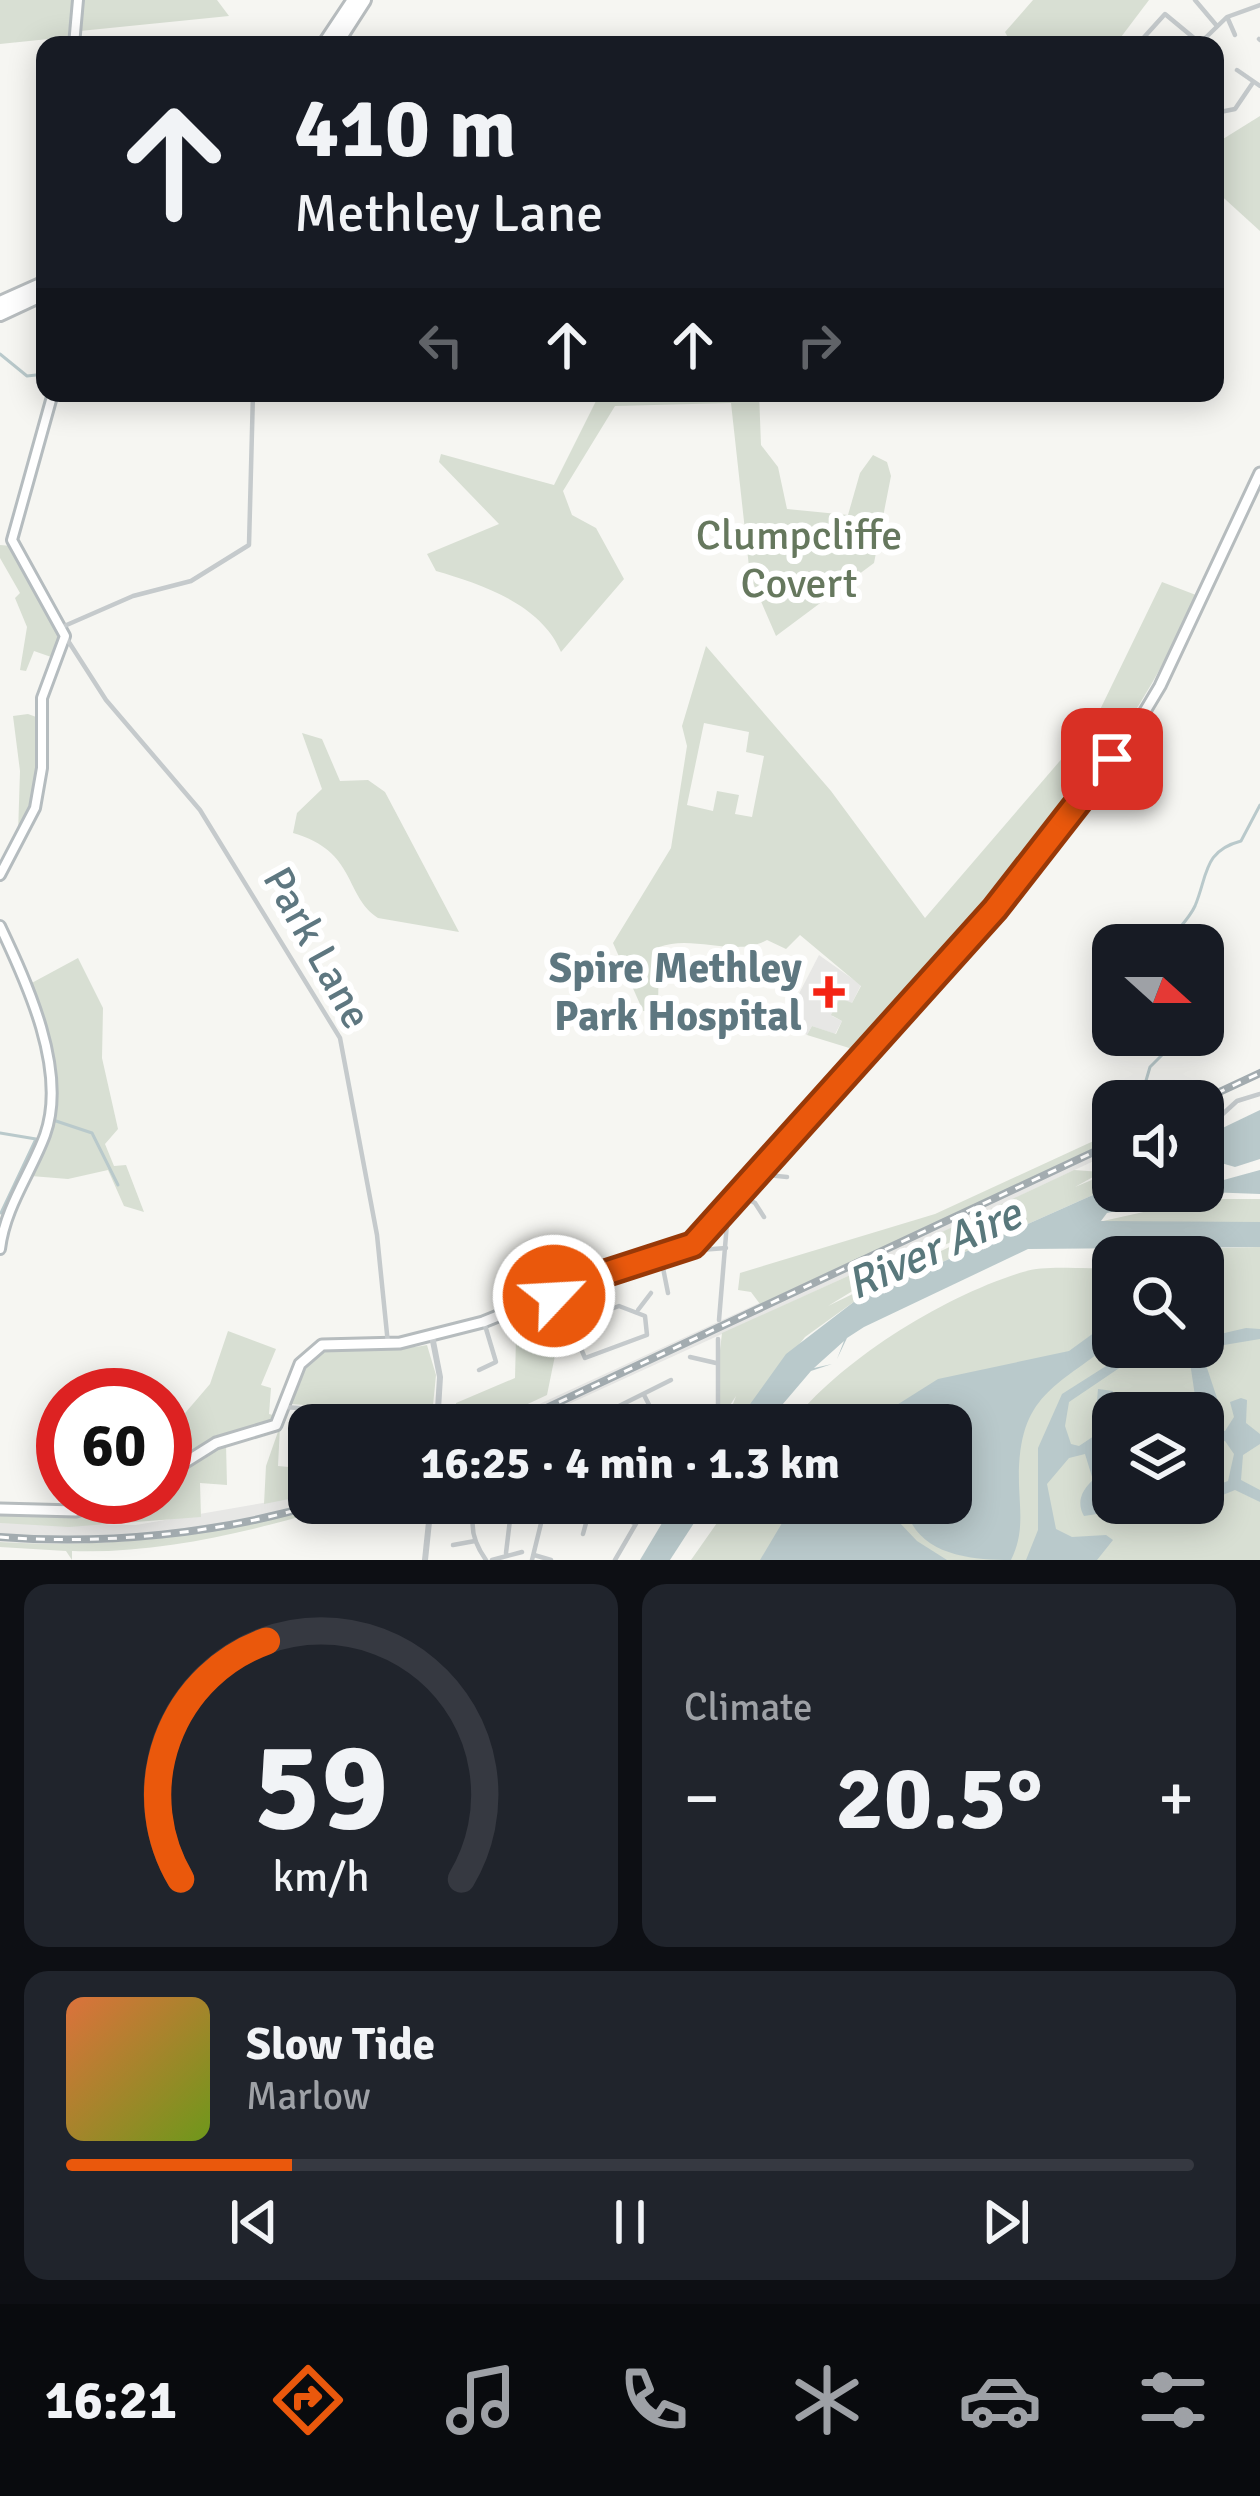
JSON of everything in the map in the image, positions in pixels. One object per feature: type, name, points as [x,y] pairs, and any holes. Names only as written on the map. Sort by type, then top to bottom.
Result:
[{"type":"highway","points":[[329,36],[354,0]]},
{"type":"highway","points":[[341,36],[364,0]]},
{"type":"highway","points":[[0,303],[36,287]]},
{"type":"highway","points":[[0,314],[36,297]]},
{"type":"main road","points":[[75,36],[78,0]]},
{"type":"main road","points":[[1,871],[34,808],[42,768],[42,698],[64,632],[12,540],[50,402]]},
{"type":"main road","points":[[192,1458],[216,1443],[274,1427],[300,1364],[318,1347],[388,1344],[525,1312],[576,1286],[693,1245],[1007,896],[1129,738],[1160,686],[1260,473]]},
{"type":"main road","points":[[0,926],[38,1025],[50,1096],[44,1136],[6,1221],[0,1249]]},
{"type":"main road","points":[[0,1509],[36,1510]]},
{"type":"street","points":[[1195,0],[1217,26]]},
{"type":"street","points":[[1206,36],[1227,17],[1259,3]]},
{"type":"street","points":[[1145,36],[1165,14],[1189,36]]},
{"type":"street","points":[[1227,17],[1234,35]]},
{"type":"street","points":[[1224,113],[1238,106],[1256,85],[1237,70]]},
{"type":"street","points":[[64,632],[133,596],[191,581],[249,544],[253,402]]},
{"type":"street","name":"Park Lane","points":[[64,632],[106,700],[200,810],[340,1038],[377,1235],[388,1344]]},
{"type":"street","points":[[1224,1113],[1237,1101],[1260,1094]]},
{"type":"street","points":[[758,1173],[788,1177]]},
{"type":"street","points":[[739,1194],[755,1203],[764,1217]]},
{"type":"street","points":[[719,1320],[726,1248],[723,1213]]},
{"type":"street","points":[[693,1245],[700,1250],[726,1248]]},
{"type":"street","points":[[661,1258],[668,1293]]},
{"type":"street","points":[[576,1286],[595,1315]]},
{"type":"street","points":[[638,1310],[651,1293]]},
{"type":"street","points":[[626,1304],[638,1310],[647,1324],[643,1341],[585,1358],[581,1336],[595,1315],[626,1304]]},
{"type":"street","points":[[512,1321],[525,1312],[545,1309]]},
{"type":"street","points":[[479,1370],[496,1362],[484,1322]]},
{"type":"street","points":[[432,1336],[440,1377],[439,1404]]},
{"type":"street","points":[[718,1339],[718,1404]]},
{"type":"street","points":[[692,1371],[691,1359],[716,1364]]},
{"type":"street","points":[[625,1404],[671,1380]]},
{"type":"street","points":[[644,1395],[649,1404]]},
{"type":"street","points":[[284,1407],[288,1407]]},
{"type":"street","points":[[425,1560],[429,1524]]},
{"type":"street","points":[[476,1524],[475,1541],[489,1560],[522,1552]]},
{"type":"street","points":[[506,1553],[510,1524]]},
{"type":"street","points":[[541,1524],[533,1557],[551,1560]]},
{"type":"street","points":[[583,1534],[585,1524]]},
{"type":"street","points":[[615,1560],[633,1524]]},
{"type":"street","points":[[574,1535],[583,1534],[590,1540]]},
{"type":"street","points":[[453,1545],[475,1541]]},
{"type":"shaded area","name":"Spire Methley Park Hospital","points":[[819,955],[861,985],[852,1003],[832,1016],[842,1021],[835,1034],[812,1026],[807,1035],[790,1023],[790,1011]]},
{"type":"shaded area","points":[[1260,1110],[1260,1159],[1235,1167],[1224,1164],[1224,1127]]},
{"type":"shaded area","points":[[1092,1150],[1092,1162],[879,1262],[569,1404],[540,1404]]},
{"type":"shaded area","points":[[1260,1170],[1260,1194],[1224,1193],[1224,1180]]},
{"type":"shaded area","points":[[1092,1195],[1092,1212],[1112,1212],[1101,1221],[1260,1222],[1260,1247],[1224,1247],[1224,1236],[1092,1236],[1092,1248],[1028,1249],[864,1327],[847,1338],[837,1359],[844,1341],[814,1368],[832,1364],[811,1371],[783,1404],[750,1404],[786,1354],[855,1301]]},
{"type":"shaded area","points":[[1260,1329],[1260,1339],[1224,1345],[1224,1333]]},
{"type":"shaded area","points":[[1092,1334],[1092,1358],[1043,1397],[1025,1431],[1020,1455],[1020,1532],[1011,1560],[962,1556],[931,1544],[913,1524],[972,1524],[972,1404],[898,1404],[938,1379],[1069,1351]]},
{"type":"shaded area","points":[[1103,1368],[1119,1368],[1069,1402],[1065,1426],[1071,1444],[1079,1446],[1092,1437],[1092,1477],[1085,1454],[1069,1458],[1047,1484],[1056,1529],[1072,1537],[1106,1535],[1113,1540],[1097,1560],[1026,1560],[1038,1530],[1038,1448],[1062,1394]]},
{"type":"shaded area","points":[[1191,1368],[1207,1368],[1215,1392],[1194,1392]]},
{"type":"shaded area","points":[[1247,1400],[1246,1423],[1260,1434],[1260,1444],[1243,1455],[1241,1480],[1260,1490],[1260,1502],[1235,1490],[1224,1494],[1234,1454],[1224,1441],[1224,1431],[1234,1417],[1230,1402]]},
{"type":"shaded area","points":[[1092,1481],[1092,1515],[1084,1516],[1080,1506]]},
{"type":"shaded area","points":[[288,1499],[288,1514],[227,1529],[62,1545],[0,1542],[0,1523],[192,1524],[192,1515]]},
{"type":"shaded area","points":[[661,1524],[693,1524],[670,1560],[640,1560]]},
{"type":"shaded area","points":[[781,1524],[901,1524],[947,1560],[760,1560]]},
{"type":"green space","points":[[0,0],[72,0],[68,36],[36,36],[36,40],[0,44]]},
{"type":"green space","points":[[83,0],[217,0],[229,16],[80,31]]},
{"type":"green space","points":[[1033,0],[1149,0],[1122,36],[1007,36],[1005,32]]},
{"type":"green space","points":[[1260,116],[1260,231],[1224,198],[1224,138]]},
{"type":"green space","name":"Clumpcliffe Covert","points":[[596,402],[759,402],[761,445],[778,467],[787,509],[848,515],[860,473],[873,455],[887,462],[891,476],[874,563],[776,636],[750,576],[731,403],[615,406],[563,491],[572,515],[596,528],[624,579],[561,652],[552,635],[525,609],[490,590],[436,571],[427,554],[499,524],[439,462],[441,454],[554,485]]},
{"type":"green space","points":[[0,545],[12,546],[61,632],[54,658],[34,651],[26,671],[20,670],[27,627],[15,598],[20,593],[0,558]]},
{"type":"green space","points":[[1162,582],[1196,595],[1128,722],[1017,878],[984,915],[957,932],[956,946],[859,1051],[807,1035],[812,1026],[836,1034],[842,1021],[831,1015],[840,998],[852,1003],[861,986],[800,935],[786,949],[767,940],[742,947],[686,943],[659,947],[658,1010],[643,1011],[613,943],[671,848],[687,746],[682,726],[706,646],[831,791],[925,918],[1095,720]],"holes":[[[704,723],[749,732],[746,752],[764,756],[752,817],[735,814],[739,795],[717,791],[713,811],[687,805]]]},
{"type":"green space","points":[[13,716],[39,718],[38,764],[30,806],[18,834],[20,771]]},
{"type":"green space","points":[[302,733],[322,739],[340,781],[368,780],[385,792],[459,932],[378,918],[328,851],[293,833],[297,813],[322,789]]},
{"type":"green space","points":[[78,958],[103,1008],[102,1058],[118,1129],[105,1144],[114,1166],[126,1165],[144,1212],[124,1206],[108,1170],[68,1179],[31,1176],[54,1107],[28,985]]},
{"type":"green space","points":[[1092,1142],[1092,1150],[760,1304],[751,1292],[738,1290],[740,1273],[935,1214]]},
{"type":"green space","points":[[1074,1170],[1092,1171],[1092,1178],[1075,1187],[1092,1180],[1092,1195],[855,1301],[805,1337],[752,1404],[733,1404],[736,1396],[731,1404],[720,1404],[716,1385],[722,1333],[879,1262],[882,1273],[828,1306],[1011,1217],[918,1256],[895,1254]]},
{"type":"green space","points":[[1224,1199],[1260,1199],[1260,1222],[1103,1221],[1144,1212],[1224,1212]]},
{"type":"green space","points":[[1260,1247],[1260,1560],[691,1560],[716,1524],[972,1524],[972,1404],[808,1404],[865,1354],[928,1314],[992,1283],[1051,1268],[1092,1268],[1092,1368],[1224,1368],[1224,1248]]},
{"type":"green space","points":[[562,1321],[547,1395],[528,1404],[456,1404],[515,1378],[516,1338]]},
{"type":"green space","points":[[228,1331],[276,1349],[261,1385],[271,1388],[269,1414],[277,1416],[260,1428],[193,1452],[192,1405],[210,1384]]},
{"type":"green space","points":[[427,1345],[436,1375],[433,1404],[292,1404],[296,1378],[306,1362],[322,1352]]},
{"type":"green space","points":[[280,1426],[278,1466],[288,1467],[288,1499],[264,1504],[266,1466]]},
{"type":"green space","points":[[226,1444],[227,1485],[200,1483],[201,1517],[192,1518],[192,1464]]},
{"type":"green space","points":[[0,1512],[36,1513],[36,1524],[109,1524],[69,1527],[0,1523]]},
{"type":"green space","points":[[288,1514],[288,1519],[177,1544],[72,1551],[72,1560],[66,1551],[0,1547],[0,1542],[126,1541]]},
{"type":"waterway","points":[[0,354],[27,376],[36,375]]},
{"type":"waterway","points":[[1183,924],[1213,858],[1241,841],[1260,805]]},
{"type":"waterway","points":[[1146,1080],[1161,1056]]},
{"type":"waterway","points":[[53,1120],[92,1133],[118,1185]]},
{"type":"waterway","points":[[0,1133],[36,1139],[1,1213]]},
{"type":"railway","points":[[1224,1090],[1260,1073]]},
{"type":"railway","points":[[555,1404],[1092,1153]]},
{"type":"railway","points":[[0,1537],[162,1535],[288,1512]]},
{"type":"place","name":"Spire Methley Park Hospital","points":[[829,992]]},
{"type":"route","points":[[554,1296],[588,1279],[674,1255],[693,1245],[995,909],[1112,759]]},
{"type":"water label","name":"River Aire","points":[[934,1249]]}]
